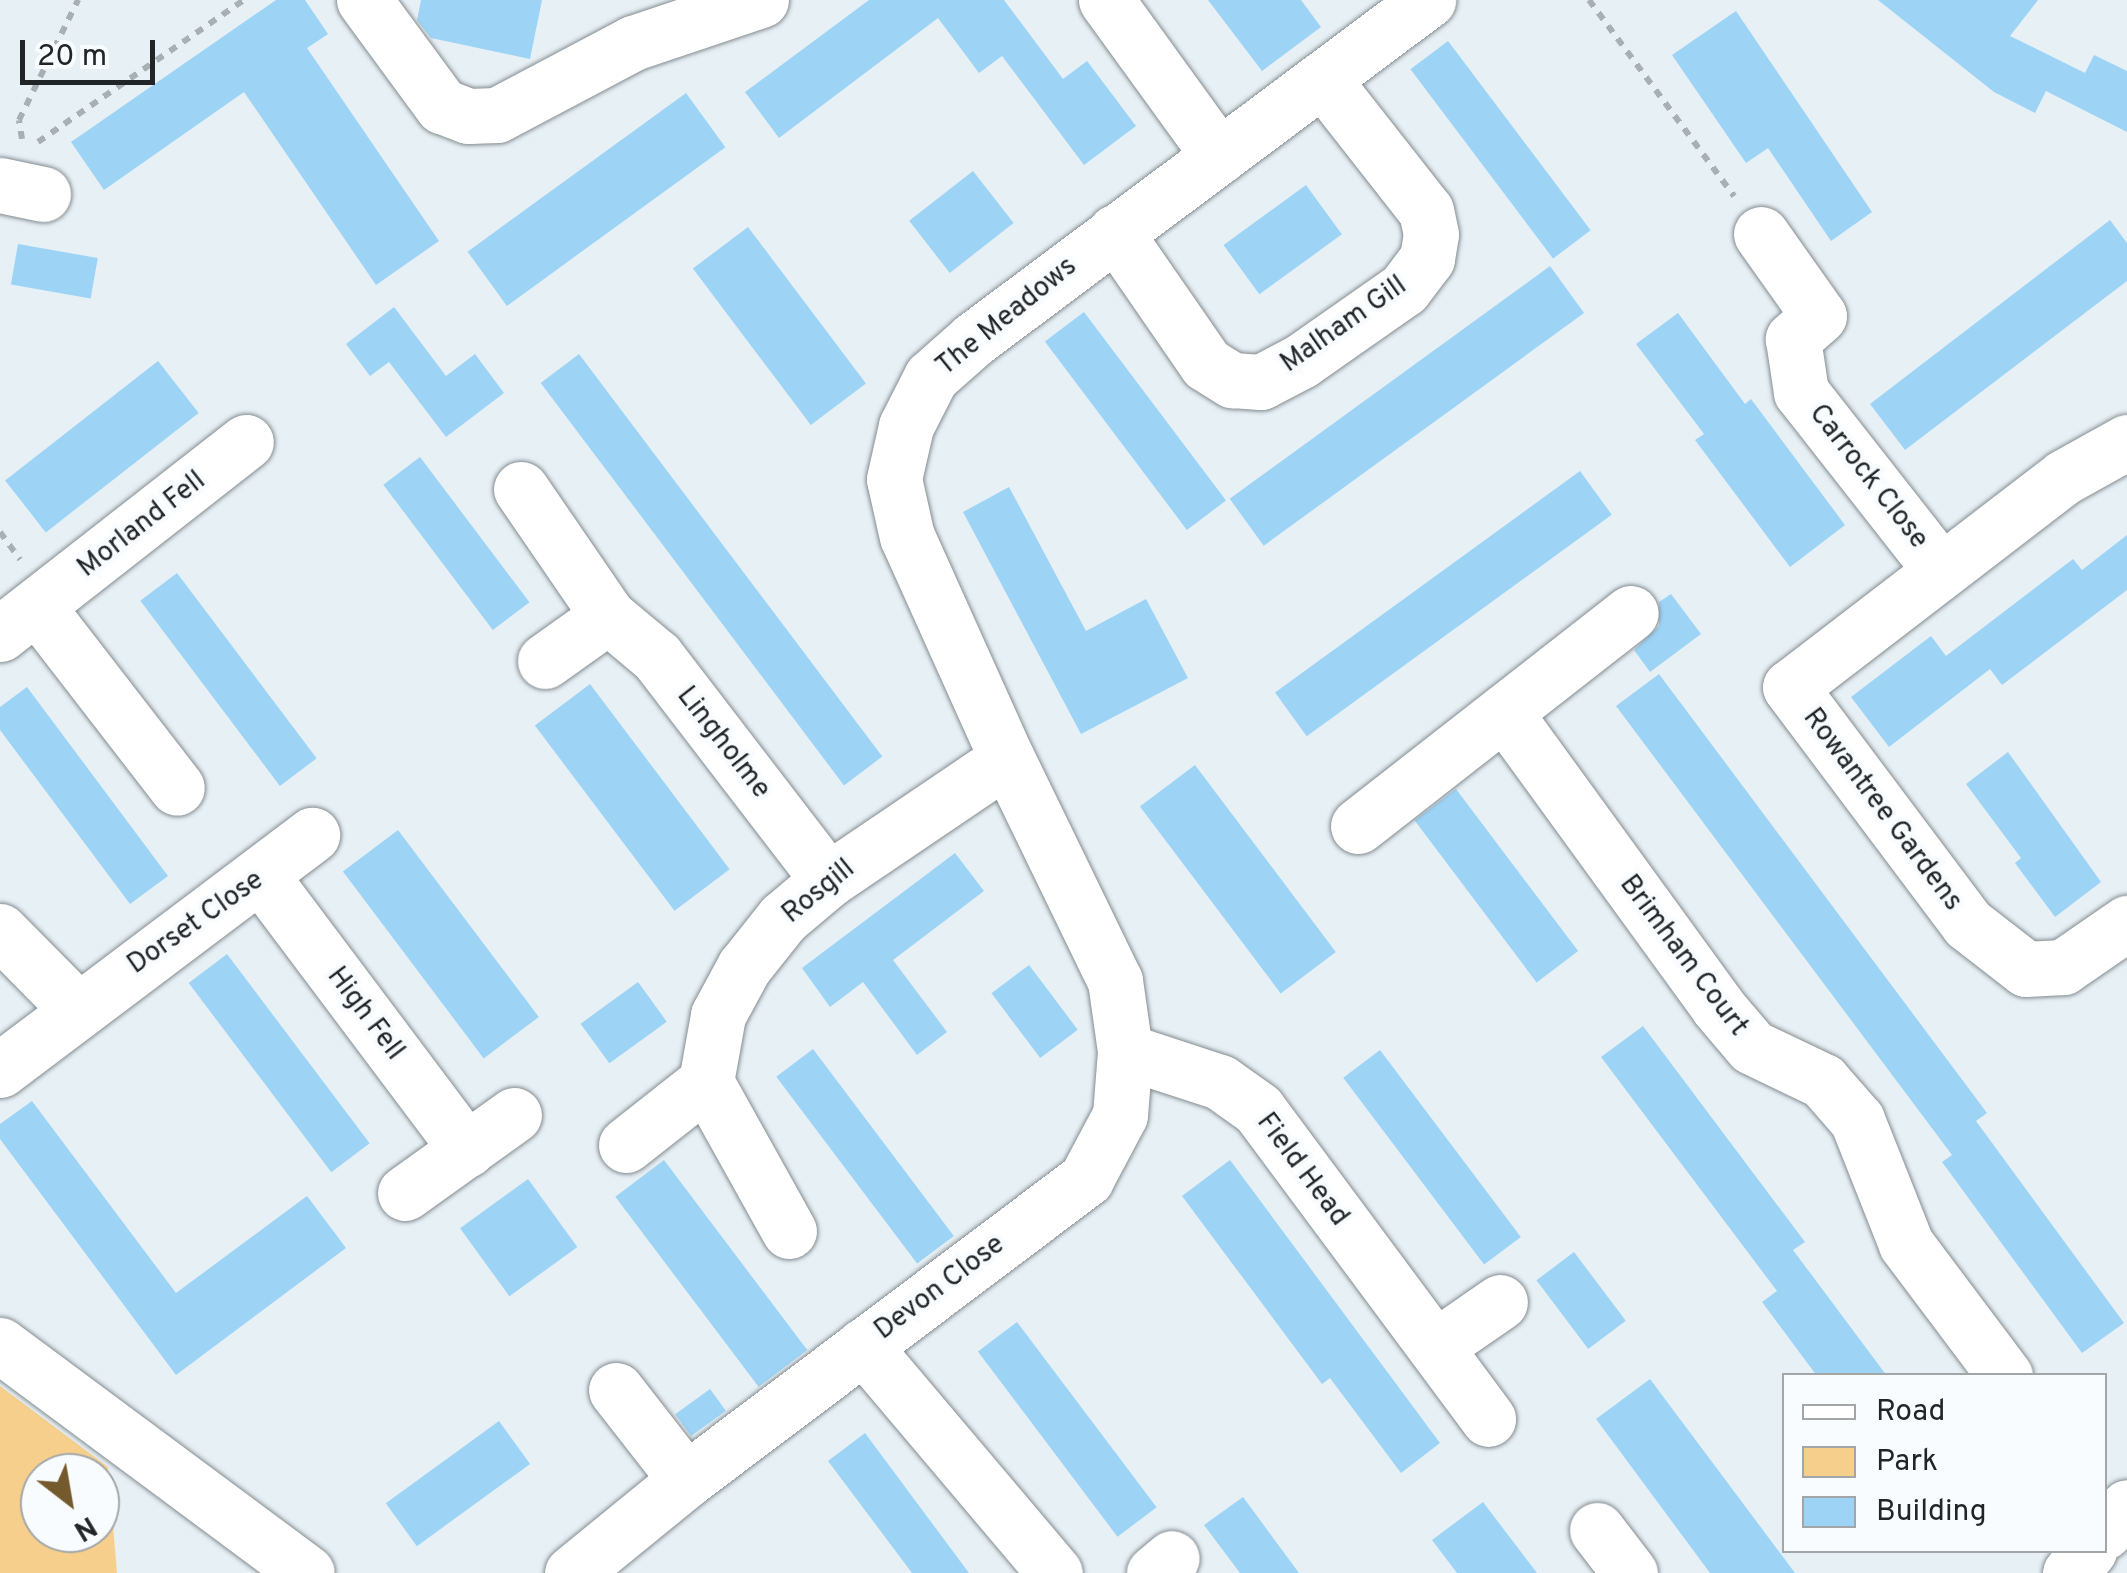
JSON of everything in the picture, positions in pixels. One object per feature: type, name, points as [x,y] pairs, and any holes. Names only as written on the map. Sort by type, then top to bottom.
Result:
[{"type":"street","points":[[364,0],[442,106],[468,116],[498,115],[633,42],[761,0]]},
{"type":"street","points":[[1106,0],[1219,156]]},
{"type":"street","name":"The Meadows","points":[[1125,1052],[1115,981],[1006,759],[906,538],[894,479],[906,426],[931,377],[1115,232],[1324,82],[1428,0]]},
{"type":"street","name":"Malham Gill","points":[[1115,232],[1206,364],[1232,380],[1261,382],[1301,361],[1404,289],[1427,259],[1431,234],[1426,210],[1324,82]]},
{"type":"street","name":"Carrock Close","points":[[1761,234],[1818,316],[1793,338],[1801,392],[1940,570]]},
{"type":"street","name":"Morland Fell","points":[[177,788],[19,621],[246,442]]},
{"type":"street","name":"Rowantree Gardens","points":[[2127,442],[2064,477],[1790,687],[1968,924],[2026,970],[2063,968],[2127,922]]},
{"type":"street","name":"Lingholme","points":[[520,488],[608,616],[657,657],[828,880]]},
{"type":"street","points":[[1358,826],[1630,613]]},
{"type":"street","points":[[545,661],[608,616]]},
{"type":"street","name":"Brimham Court","points":[[1504,712],[1718,1007],[1752,1047],[1822,1081],[1857,1120],[1906,1244],[2003,1373]]},
{"type":"street","name":"Rosgill","points":[[706,1082],[718,1014],[744,967],[784,918],[828,880],[1006,759]]},
{"type":"street","name":"Dorset Close","points":[[0,1070],[76,1008],[262,877],[312,836]]},
{"type":"street","name":"High Fell","points":[[262,877],[467,1150]]},
{"type":"street","points":[[0,931],[76,1008]]},
{"type":"street","name":"Devon Close","points":[[572,1573],[686,1480],[1086,1179],[1120,1116],[1125,1052]]},
{"type":"street","name":"Field Head","points":[[1125,1052],[1220,1082],[1258,1109],[1488,1418]]},
{"type":"street","points":[[626,1145],[706,1082],[789,1231]]},
{"type":"street","points":[[405,1193],[514,1114]]},
{"type":"street","points":[[1435,1347],[1500,1302]]},
{"type":"street","points":[[0,1345],[308,1573]]},
{"type":"street","points":[[863,1346],[1055,1573]]},
{"type":"street","points":[[616,1390],[686,1480]]},
{"type":"street","points":[[1597,1530],[1630,1573]]},
{"type":"street","points":[[2070,1573],[2086,1553]]},
{"type":"path","points":[[23,177],[19,120],[78,0]]},
{"type":"path","points":[[23,177],[244,0]]},
{"type":"path","points":[[1590,0],[1761,234]]},
{"type":"green space","points":[[0,1386],[89,1453],[20,1453],[20,1553],[115,1553],[117,1573],[0,1573]]},
{"type":"building","points":[[276,0],[305,0],[328,34],[307,48],[439,241],[376,285],[244,92],[104,190],[71,142]]},
{"type":"building","points":[[421,0],[542,0],[530,59],[431,38],[417,20]]},
{"type":"building","points":[[869,0],[1004,0],[1063,79],[1087,61],[1136,126],[1084,165],[1002,56],[979,73],[938,18],[779,138],[745,92]]},
{"type":"building","points":[[1208,0],[1301,0],[1321,27],[1262,71]]},
{"type":"building","points":[[1878,0],[2038,0],[2010,36],[2085,73],[2094,55],[2127,71],[2127,132],[2046,91],[2035,113],[1994,92]]},
{"type":"building","points":[[1736,11],[1872,212],[1831,241],[1768,148],[1746,163],[1672,55]]},
{"type":"building","points":[[1448,41],[1591,230],[1553,259],[1410,69]]},
{"type":"building","points":[[686,93],[725,147],[507,306],[468,252]]},
{"type":"building","points":[[973,171],[1014,223],[950,273],[909,221]]},
{"type":"building","points":[[1306,185],[1342,234],[1259,294],[1223,245]]},
{"type":"building","points":[[2110,220],[2127,243],[2127,281],[1905,450],[1870,404]]},
{"type":"building","points":[[748,227],[866,384],[811,425],[693,269]]},
{"type":"building","points":[[18,244],[98,258],[91,298],[11,284]]},
{"type":"building","points":[[1550,266],[1584,313],[1264,546],[1230,499]]},
{"type":"building","points":[[394,307],[446,376],[475,354],[504,393],[446,437],[389,362],[370,376],[346,344]]},
{"type":"building","points":[[1084,312],[1226,500],[1187,530],[1045,341]]},
{"type":"building","points":[[1678,313],[1745,404],[1751,399],[1845,525],[1790,567],[1695,440],[1704,434],[1636,344]]},
{"type":"building","points":[[579,354],[882,757],[844,785],[541,383]]},
{"type":"building","points":[[158,361],[199,413],[46,532],[5,480]]},
{"type":"building","points":[[420,457],[530,602],[493,630],[383,485]]},
{"type":"building","points":[[1580,471],[1612,515],[1307,736],[1275,693]]},
{"type":"building","points":[[1009,487],[1086,631],[1146,599],[1188,678],[1081,734],[963,512]]},
{"type":"building","points":[[2127,535],[2127,590],[2002,685],[1990,669],[1889,747],[1851,697],[1931,636],[1946,656],[2073,559],[2082,570]]},
{"type":"building","points":[[177,573],[317,758],[280,786],[140,601]]},
{"type":"building","points":[[1671,594],[1701,634],[1650,672],[1634,650],[1659,626],[1659,602]]},
{"type":"building","points":[[1659,674],[1987,1113],[1976,1121],[2124,1323],[2082,1353],[1942,1162],[1952,1155],[1616,706]]},
{"type":"building","points":[[590,684],[730,869],[675,911],[535,726]]},
{"type":"building","points":[[27,687],[168,876],[130,904],[0,730],[0,707]]},
{"type":"building","points":[[2008,752],[2101,882],[2055,917],[2015,863],[2021,858],[1966,784]]},
{"type":"building","points":[[1195,765],[1336,952],[1281,993],[1140,807]]},
{"type":"building","points":[[1456,789],[1578,951],[1537,982],[1414,820]]},
{"type":"building","points":[[398,830],[539,1017],[484,1058],[343,872]]},
{"type":"building","points":[[955,853],[984,891],[893,960],[947,1032],[917,1055],[863,982],[830,1007],[802,968]]},
{"type":"building","points":[[227,954],[370,1143],[331,1172],[189,983]]},
{"type":"building","points":[[1029,965],[1078,1030],[1040,1058],[991,993]]},
{"type":"building","points":[[638,982],[667,1022],[609,1063],[581,1024]]},
{"type":"building","points":[[1643,1026],[1805,1242],[1793,1250],[1885,1373],[1815,1373],[1762,1302],[1777,1291],[1601,1057]]},
{"type":"building","points":[[813,1049],[954,1236],[917,1264],[776,1077]]},
{"type":"building","points":[[1380,1050],[1521,1237],[1484,1265],[1343,1078]]},
{"type":"building","points":[[32,1101],[176,1293],[307,1196],[346,1248],[176,1375],[0,1139],[0,1124]]},
{"type":"building","points":[[664,1160],[807,1350],[759,1387],[615,1197]]},
{"type":"building","points":[[1230,1160],[1440,1443],[1401,1473],[1330,1378],[1322,1384],[1182,1196]]},
{"type":"building","points":[[528,1179],[577,1247],[509,1296],[460,1228]]},
{"type":"building","points":[[1574,1252],[1626,1321],[1588,1349],[1536,1280]]},
{"type":"building","points":[[1017,1322],[1157,1507],[1117,1537],[978,1351]]},
{"type":"building","points":[[1650,1379],[1795,1573],[1710,1573],[1596,1419]]},
{"type":"building","points":[[710,1389],[726,1411],[691,1436],[675,1414]]},
{"type":"building","points":[[499,1421],[530,1464],[417,1546],[386,1503]]},
{"type":"building","points":[[865,1433],[969,1573],[912,1573],[828,1461]]},
{"type":"building","points":[[1243,1497],[1299,1573],[1240,1573],[1204,1525]]},
{"type":"building","points":[[1483,1502],[1537,1573],[1457,1573],[1432,1540]]}]
